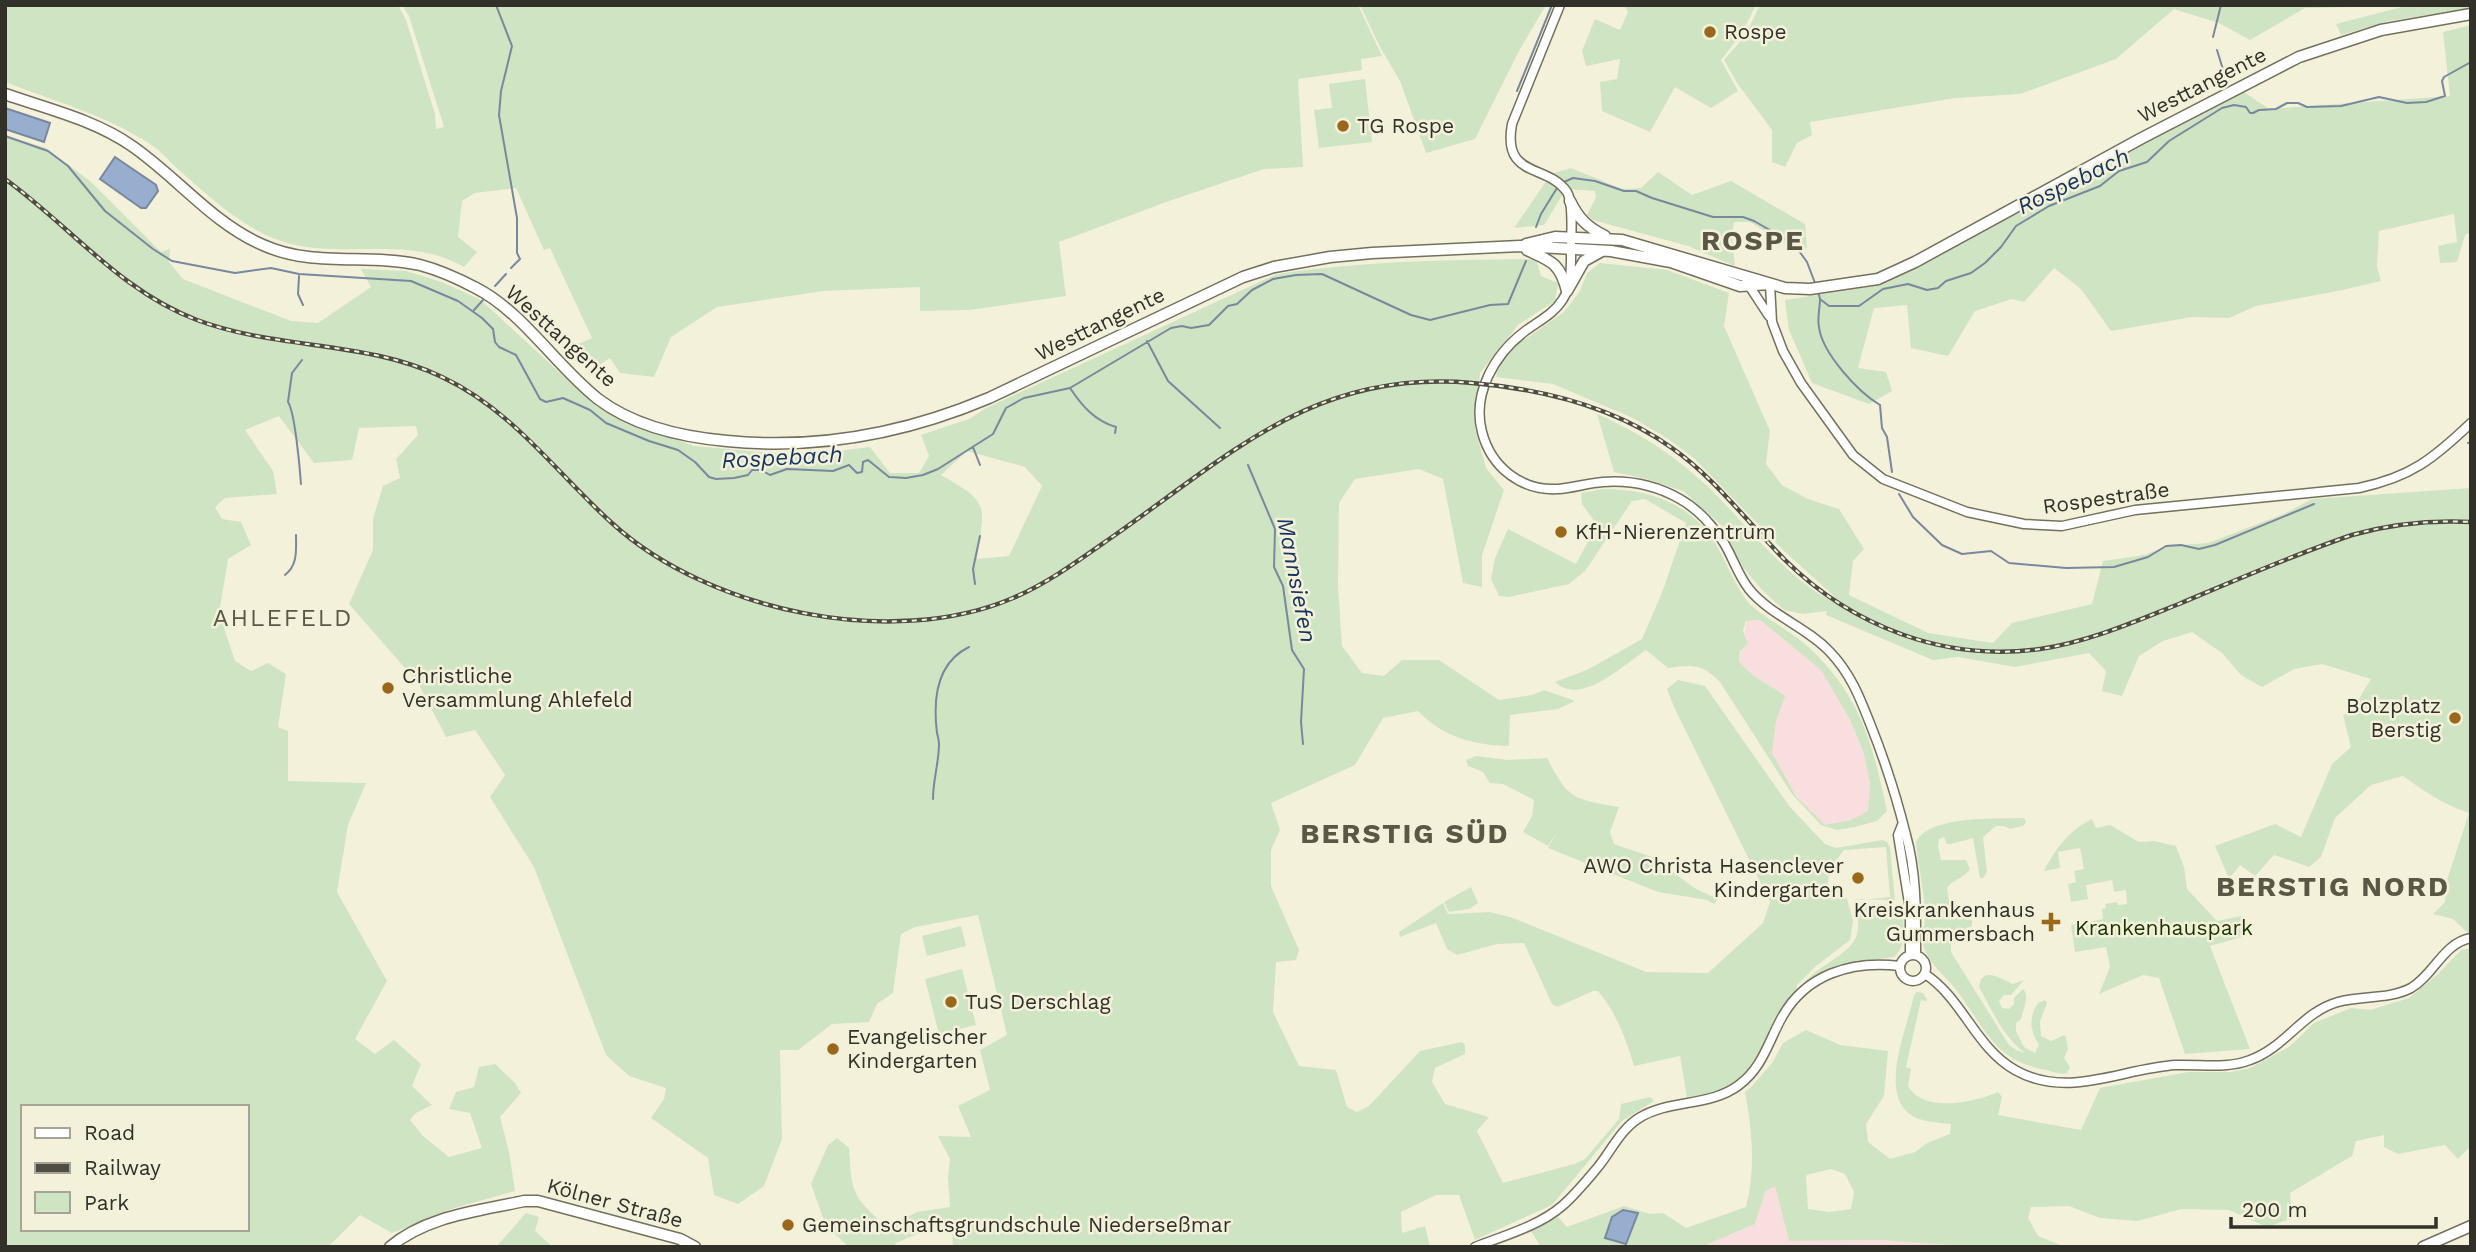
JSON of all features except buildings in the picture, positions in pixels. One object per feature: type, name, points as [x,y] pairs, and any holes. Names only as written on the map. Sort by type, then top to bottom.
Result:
[{"type":"main road","name":"Westtangente","points":[[1520,246],[1545,239],[1571,237],[1611,239],[1647,246],[1785,288],[1810,289],[1878,279],[1915,262],[2142,138],[2299,57],[2381,30],[2471,14]]},
{"type":"main road","name":"Westtangente","points":[[5,94],[80,120],[129,144],[158,164],[220,219],[264,246],[308,258],[421,265],[479,289],[508,310],[599,399],[644,424],[695,438],[764,445],[815,443],[880,434],[948,416],[1209,293],[1274,267],[1329,257],[1520,246],[1604,250],[1650,257],[1735,284],[1770,284]]},
{"type":"main road","points":[[1570,201],[1585,224],[1611,239]]},
{"type":"main road","points":[[1520,246],[1553,262],[1563,275],[1567,291]]},
{"type":"main road","points":[[1567,291],[1584,261],[1604,250]]},
{"type":"main road","name":"Kölner Straße","points":[[390,1247],[398,1240],[435,1222],[524,1201],[538,1201],[680,1239],[695,1247]]},
{"type":"main road","points":[[2423,1247],[2471,1226]]},
{"type":"street","points":[[1560,5],[1511,124],[1509,137],[1510,147],[1520,162],[1562,188],[1570,201],[1571,249],[1567,291],[1555,309],[1504,350],[1490,372],[1480,407],[1481,430],[1488,450],[1511,477],[1542,488],[1558,489],[1601,482],[1640,484],[1660,489],[1692,508],[1710,524],[1725,544],[1749,589],[1763,603],[1829,650],[1854,682],[1881,750],[1902,825],[1898,835],[1910,909],[1913,955],[1925,964],[1924,974],[1919,980],[1911,981],[1902,976],[1900,967],[1903,959],[1913,955]]},
{"type":"street","points":[[1748,284],[1772,322]]},
{"type":"street","name":"Rospestraße","points":[[1770,284],[1772,322],[1783,351],[1801,383],[1842,440],[1865,466],[1883,479],[1967,512],[2024,524],[2062,526],[2135,510],[2359,488],[2387,482],[2427,462],[2471,423]]},
{"type":"street","points":[[1924,974],[1949,994],[1984,1044],[2005,1063],[2017,1071],[2040,1079],[2055,1083],[2076,1083],[2175,1065],[2229,1065],[2249,1061],[2278,1045],[2320,1009],[2339,1002],[2403,992],[2414,986],[2450,948],[2471,938]]},
{"type":"street","points":[[1475,1247],[1524,1227],[1562,1206],[1598,1167],[1630,1125],[1647,1113],[1716,1097],[1737,1087],[1748,1078],[1763,1057],[1789,1006],[1801,992],[1816,981],[1837,971],[1861,965],[1900,967]]},
{"type":"shaded area","points":[[1760,620],[1821,670],[1850,720],[1863,751],[1870,783],[1868,811],[1851,820],[1825,825],[1805,807],[1772,753],[1776,721],[1784,696],[1747,673],[1739,661],[1747,621]]},
{"type":"shaded area","points":[[1775,1186],[1789,1241],[1881,1240],[1979,1247],[1701,1247],[1755,1224],[1765,1192]]},
{"type":"green space","points":[[5,5],[398,5],[406,20],[435,114],[436,129],[444,127],[409,16],[402,5],[1358,5],[1382,56],[1361,59],[1362,70],[1298,79],[1303,167],[1264,169],[1059,242],[1066,296],[970,310],[920,311],[920,287],[823,291],[717,307],[671,337],[654,377],[620,373],[610,358],[596,367],[578,344],[592,338],[550,248],[544,250],[516,188],[475,193],[462,201],[458,237],[477,252],[464,267],[443,257],[420,252],[326,249],[281,241],[253,228],[227,211],[157,149],[136,135],[81,110],[5,82]]},
{"type":"green space","points":[[1360,5],[1546,5],[1519,51],[1475,139],[1426,153],[1400,81]]},
{"type":"green space","points":[[1624,5],[1756,5],[1742,33],[1721,60],[1738,91],[1711,108],[1675,87],[1650,132],[1602,111],[1600,82],[1617,79],[1620,59],[1586,66],[1582,51],[1595,19],[1620,30],[1628,12]]},
{"type":"green space","points":[[1760,5],[2471,5],[2471,8],[2389,21],[2341,35],[2336,24],[2406,6],[2305,8],[2250,40],[2219,23],[2174,9],[2116,59],[2020,94],[1955,98],[1810,122],[1812,135],[1797,143],[1785,167],[1772,162],[1772,130],[1737,83],[1724,60],[1745,36]]},
{"type":"green space","points":[[2471,25],[2471,232],[2465,235],[2457,262],[2440,263],[2438,246],[2457,242],[2454,214],[2379,231],[2377,267],[2381,281],[2256,306],[2229,318],[2192,317],[2111,331],[2081,289],[2054,268],[2024,302],[2012,299],[1975,311],[1948,356],[1911,348],[1907,305],[1874,308],[1858,368],[1886,372],[1892,391],[1869,404],[1812,383],[1789,330],[1785,300],[1881,285],[1917,268],[2019,207],[2241,90],[2269,109],[2450,96],[2443,32]]},
{"type":"green space","name":"TG Rospe","points":[[1365,79],[1372,142],[1319,148],[1314,110],[1332,108],[1329,84]]},
{"type":"green space","points":[[5,135],[46,148],[90,181],[161,252],[170,249],[169,262],[183,279],[291,321],[318,323],[371,287],[361,269],[406,271],[442,282],[481,300],[596,406],[636,425],[694,446],[771,453],[830,452],[870,447],[890,473],[919,473],[929,456],[921,435],[969,419],[986,408],[1277,274],[1374,264],[1536,259],[1541,276],[1558,283],[1555,301],[1518,325],[1480,373],[1475,429],[1486,468],[1504,490],[1482,555],[1482,587],[1463,583],[1443,479],[1419,469],[1355,479],[1339,503],[1338,586],[1342,646],[1362,673],[1384,676],[1402,660],[1439,660],[1499,700],[1532,695],[1544,690],[1575,701],[1558,709],[1510,715],[1509,746],[1483,744],[1459,738],[1438,727],[1418,711],[1383,718],[1355,765],[1271,803],[1280,830],[1271,850],[1271,886],[1299,950],[1296,960],[1276,962],[1273,1012],[1299,1066],[1336,1070],[1347,1107],[1357,1112],[1369,1106],[1420,1051],[1462,1042],[1465,1045],[1465,1054],[1435,1068],[1432,1082],[1445,1104],[1489,1117],[1477,1131],[1503,1183],[1585,1159],[1619,1119],[1621,1104],[1650,1097],[1654,1101],[1622,1121],[1552,1205],[1475,1240],[1459,1195],[1436,1195],[1401,1212],[1402,1233],[1425,1226],[1430,1247],[953,1247],[952,1228],[946,1222],[896,1243],[893,1247],[849,1247],[826,1226],[811,1184],[828,1145],[837,1138],[849,1148],[852,1180],[857,1195],[877,1218],[871,1235],[917,1212],[950,1207],[950,1159],[938,1136],[971,1137],[958,1106],[990,1090],[980,1050],[1007,1035],[978,915],[915,927],[901,934],[893,993],[877,1004],[869,1022],[832,1024],[798,1050],[780,1050],[782,1139],[764,1186],[738,1204],[714,1195],[708,1158],[651,1118],[664,1099],[666,1088],[629,1076],[606,1055],[534,867],[490,797],[505,775],[475,730],[446,737],[418,683],[349,604],[373,550],[373,519],[383,486],[400,478],[396,459],[418,435],[416,426],[359,428],[352,460],[314,463],[279,416],[245,430],[273,471],[277,494],[225,498],[215,507],[222,519],[241,522],[251,545],[228,559],[219,613],[235,661],[251,671],[268,663],[286,674],[278,727],[288,731],[288,781],[366,783],[348,825],[337,892],[387,981],[355,1039],[375,1054],[394,1040],[421,1064],[412,1086],[432,1105],[416,1113],[410,1120],[423,1136],[449,1157],[482,1148],[470,1113],[449,1109],[456,1092],[474,1087],[479,1067],[495,1064],[515,1083],[521,1093],[500,1117],[515,1191],[451,1209],[392,1233],[360,1215],[328,1247],[5,1247]],"holes":[[[967,451],[1025,467],[1042,486],[1009,556],[977,559],[981,508],[969,493],[941,475]]]},
{"type":"green space","points":[[1571,168],[1622,189],[1641,188],[1658,172],[1692,195],[1731,181],[1805,224],[1807,248],[1798,251],[1750,222],[1734,222],[1732,237],[1735,266],[1688,246],[1593,220],[1587,215],[1596,197],[1595,191],[1566,189],[1544,225],[1514,228],[1551,174]]},
{"type":"green space","points":[[1600,263],[1667,270],[1729,293],[1724,326],[1770,431],[1766,464],[1782,485],[1808,499],[1839,509],[1864,549],[1853,561],[1849,595],[1928,633],[1993,643],[2012,623],[2092,604],[2103,561],[2144,555],[2168,546],[2208,543],[2284,514],[2312,499],[2471,488],[2471,933],[2453,919],[2433,914],[2445,902],[2446,883],[2469,813],[2434,797],[2403,776],[2371,785],[2335,818],[2321,857],[2309,867],[2274,855],[2255,876],[2240,865],[2229,879],[2215,846],[2275,824],[2301,837],[2332,764],[2351,747],[2343,715],[2350,713],[2371,679],[2322,664],[2294,669],[2262,687],[2241,675],[2222,653],[2192,632],[2163,641],[2139,656],[2122,696],[2102,691],[2106,671],[2089,653],[2015,667],[1958,657],[1933,660],[1826,615],[1827,611],[1803,614],[1784,610],[1741,565],[1722,526],[1683,491],[1614,472],[1597,414],[1641,436],[1683,465],[1723,502],[1782,564],[1833,602],[1835,597],[1783,550],[1695,459],[1633,418],[1553,384],[1496,377],[1499,365],[1517,345],[1564,312],[1580,291],[1587,273]]},
{"type":"green space","points":[[1603,489],[1651,495],[1679,507],[1704,528],[1748,602],[1804,643],[1838,680],[1851,700],[1869,740],[1887,811],[1877,821],[1837,830],[1821,825],[1792,794],[1720,682],[1702,668],[1668,668],[1646,650],[1589,687],[1577,690],[1565,688],[1555,682],[1589,669],[1642,639],[1663,590],[1686,523],[1645,499],[1632,501],[1585,571],[1569,584],[1509,597],[1499,596],[1491,579],[1495,558],[1508,529],[1576,564],[1597,525],[1582,504],[1581,493]],"holes":[[[1760,620],[1821,670],[1850,720],[1863,751],[1870,783],[1868,811],[1851,820],[1825,825],[1796,796],[1772,753],[1776,721],[1785,696],[1754,676],[1739,661],[1740,651],[1748,644],[1743,631],[1746,621]]]},
{"type":"green space","points":[[1678,680],[1705,686],[1790,807],[1825,844],[1836,848],[1882,840],[1887,842],[1890,848],[1895,900],[1867,899],[1890,897],[1886,847],[1844,850],[1829,869],[1827,897],[1850,899],[1847,899],[1853,921],[1850,940],[1816,966],[1797,985],[1758,1058],[1742,1076],[1723,1088],[1687,1097],[1680,1056],[1634,1066],[1620,1026],[1598,991],[1557,1007],[1552,1004],[1524,943],[1497,944],[1457,955],[1447,949],[1436,923],[1400,937],[1399,932],[1443,903],[1448,914],[1490,912],[1513,918],[1646,972],[1708,973],[1763,923],[1770,902],[1667,689]]},
{"type":"green space","points":[[1476,756],[1508,760],[1547,758],[1561,782],[1574,795],[1591,802],[1619,807],[1610,832],[1614,844],[1652,857],[1696,889],[1718,899],[1714,904],[1707,900],[1658,892],[1548,848],[1558,830],[1548,846],[1523,832],[1532,816],[1534,800],[1503,784],[1490,783],[1483,772],[1468,766],[1466,760]]},
{"type":"green space","points":[[2024,818],[2026,822],[2023,826],[2010,829],[1996,826],[1983,837],[1987,872],[1983,878],[1980,878],[1973,838],[1951,844],[1947,844],[1944,837],[1939,839],[1941,860],[1966,860],[1970,869],[1947,888],[1952,918],[1972,920],[1972,926],[1951,937],[1951,952],[2009,1045],[2016,1050],[2025,1053],[2010,1039],[1999,1023],[1979,987],[1981,980],[1993,975],[2013,984],[2024,980],[2011,995],[2004,995],[1999,1001],[2002,1008],[2009,1009],[2014,1004],[2014,998],[2023,989],[2026,995],[2025,1003],[2021,1019],[2016,1023],[2016,1031],[2024,1047],[2035,1053],[2039,1045],[2032,1029],[2032,1019],[2038,1003],[2045,1000],[2047,1003],[2040,1021],[2041,1036],[2051,1041],[2064,1035],[2066,1037],[2068,1049],[2064,1058],[2070,1067],[2064,1074],[2028,1066],[2003,1051],[1933,963],[1923,944],[1925,908],[1916,842],[1923,833],[1935,827],[1965,820]]},
{"type":"green space","name":"Krankenhauspark","points":[[2092,819],[2096,828],[2110,825],[2139,842],[2154,841],[2176,846],[2184,867],[2187,889],[2217,921],[2241,916],[2245,936],[2210,946],[2250,1049],[2185,1054],[2159,978],[2143,975],[2099,994],[2110,967],[2106,947],[2075,952],[2071,925],[2103,919],[2102,909],[2106,908],[2105,904],[2127,904],[2126,890],[2114,892],[2112,880],[2086,885],[2088,899],[2071,902],[2068,884],[2076,882],[2074,871],[2084,869],[2080,848],[2058,852],[2060,868],[2044,871],[2064,841]]},
{"type":"green space","points":[[1471,887],[1478,903],[1469,909],[1449,912],[1444,902]]},
{"type":"green space","points":[[1872,904],[1884,917],[1886,914],[1879,904],[1902,905],[1904,933],[1898,952],[1894,957],[1838,965],[1802,986],[1854,941],[1858,927],[1855,906]]},
{"type":"green space","name":"TuS Derschlag","points":[[961,926],[966,946],[927,956],[922,936]]},
{"type":"green space","points":[[2471,948],[2471,1146],[2458,1159],[2445,1145],[2398,1154],[2384,1147],[2384,1135],[2356,1141],[2352,1156],[2290,1193],[2293,1218],[2267,1227],[2229,1210],[2181,1209],[2138,1221],[2100,1218],[2069,1206],[2031,1207],[2028,1218],[2038,1236],[2065,1247],[1979,1247],[1881,1240],[1789,1241],[1775,1186],[1765,1192],[1755,1224],[1701,1247],[1541,1247],[1529,1228],[1558,1217],[1567,1227],[1624,1206],[1650,1214],[1663,1213],[1686,1228],[1746,1207],[1752,1150],[1745,1092],[1772,1063],[1783,1043],[1806,1030],[1840,1045],[1888,1051],[1884,1096],[1866,1124],[1868,1142],[1890,1159],[1915,1152],[1927,1143],[1950,1134],[1951,1124],[1919,1119],[1905,1110],[1898,1097],[1897,1063],[1917,992],[1923,993],[1927,999],[1921,1000],[1906,1067],[1911,1069],[1908,1086],[1916,1095],[1937,1103],[1950,1103],[1964,1102],[1998,1092],[2002,1097],[1998,1115],[2081,1130],[2100,1088],[2188,1072],[2230,1072],[2250,1068],[2289,1047],[2314,1023],[2351,1008],[2370,1010],[2409,998],[2461,950]],"holes":[[[1831,1169],[1845,1174],[1854,1192],[1851,1209],[1829,1212],[1808,1209],[1806,1175]]]},
{"type":"green space","name":"TuS Derschlag","points":[[962,969],[976,1025],[939,1034],[925,979]]},
{"type":"green space","points":[[526,1213],[539,1217],[535,1231],[553,1247],[496,1247]]},
{"type":"water","points":[[5,108],[50,123],[44,142],[5,129]]},
{"type":"water","points":[[115,157],[156,185],[158,191],[146,208],[141,208],[100,179]]},
{"type":"water","points":[[1623,1210],[1638,1213],[1626,1244],[1605,1238],[1612,1217]]},
{"type":"waterway","points":[[496,5],[512,46],[501,91],[499,115],[517,218],[517,253],[520,259],[511,268]]},
{"type":"waterway","points":[[1517,91],[1552,5]]},
{"type":"waterway","points":[[2213,37],[2221,5]]},
{"type":"waterway","points":[[2217,50],[2225,76]]},
{"type":"waterway","name":"Rospebach","points":[[1818,291],[1820,299],[1829,306],[1859,306],[1883,289],[1908,284],[1927,290],[1938,288],[1946,281],[1971,273],[1985,263],[2016,226],[2049,206],[2100,186],[2119,171],[2147,162],[2169,141],[2222,108],[2234,105],[2246,107],[2253,113],[2276,109],[2287,103],[2298,103],[2307,107],[2341,106],[2379,97],[2407,103],[2426,102],[2445,96],[2442,81],[2444,77],[2471,62]]},
{"type":"waterway","name":"Rospebach","points":[[5,136],[48,151],[68,166],[105,211],[172,261],[235,273],[271,268],[299,274],[411,281],[458,301],[493,329],[495,342],[499,347],[516,355],[540,399],[546,402],[563,398],[590,410],[606,423],[678,450],[695,462],[709,477],[716,479],[748,475],[752,470],[761,470],[770,475],[787,469],[833,471],[849,465],[857,473],[862,472],[863,462],[868,460],[889,477],[923,475],[938,469],[993,434],[1006,408],[1024,398],[1070,388],[1171,328],[1209,325],[1228,306],[1237,304],[1252,290],[1273,279],[1322,274],[1411,315],[1430,320],[1490,305],[1508,304],[1526,261]]},
{"type":"waterway","name":"Rospebach","points":[[1564,182],[1573,178],[1595,181],[1624,191],[1636,191],[1713,217],[1743,217],[1754,221],[1794,244],[1807,262],[1815,283]]},
{"type":"waterway","name":"Rospebach","points":[[1536,227],[1557,188]]},
{"type":"waterway","points":[[495,286],[506,274]]},
{"type":"waterway","points":[[299,276],[298,294],[303,305]]},
{"type":"waterway","points":[[1820,299],[1818,324],[1827,348],[1842,371],[1880,405],[1892,472]]},
{"type":"waterway","points":[[474,310],[483,300]]},
{"type":"waterway","name":"Mannsiefen","points":[[1147,341],[1168,381],[1220,428]]},
{"type":"waterway","points":[[301,484],[295,429],[288,402],[292,373],[302,360]]},
{"type":"waterway","points":[[1070,388],[1090,412],[1116,427],[1115,433]]},
{"type":"waterway","points":[[973,447],[980,465]]},
{"type":"waterway","name":"Mannsiefen","points":[[1248,465],[1275,529],[1274,567],[1283,586],[1292,650],[1304,669],[1301,722],[1303,744]]},
{"type":"waterway","points":[[1899,494],[1913,517],[1942,545],[1962,554],[1991,551],[2009,563],[2066,568],[2114,567],[2148,557],[2166,546],[2181,545],[2199,549],[2215,545],[2314,504]]},
{"type":"waterway","points":[[285,575],[294,562],[296,535]]},
{"type":"waterway","points":[[975,584],[973,569],[980,536]]},
{"type":"waterway","points":[[933,799],[939,751],[936,708],[939,684],[950,663],[969,647]]},
{"type":"railway","points":[[5,179],[120,275],[169,308],[227,330],[382,357],[413,365],[442,377],[468,391],[513,425],[613,524],[653,554],[699,580],[750,599],[804,613],[859,620],[913,621],[965,613],[1013,598],[1066,569],[1198,475],[1279,423],[1322,403],[1367,389],[1417,382],[1472,383],[1524,390],[1576,402],[1626,421],[1688,460],[1785,560],[1840,604],[1902,634],[1935,644],[1970,650],[2005,652],[2076,642],[2352,535],[2411,524],[2471,522]]},
{"type":"place","name":"Rospe","points":[[1710,32]]},
{"type":"place","name":"TG Rospe","points":[[1343,126]]},
{"type":"place","name":"KfH-Nierenzentrum","points":[[1561,532]]},
{"type":"place","name":"Christliche Versammlung Ahlefeld","points":[[388,688]]},
{"type":"place","name":"Bolzplatz Berstig","points":[[2455,718]]},
{"type":"place","name":"AWO Christa Hasenclever Kindergarten","points":[[1858,878]]},
{"type":"place","name":"Kreiskrankenhaus Gummersbach","points":[[2051,922]]},
{"type":"place","name":"TuS Derschlag","points":[[951,1002]]},
{"type":"place","name":"Evangelischer Kindergarten","points":[[833,1049]]},
{"type":"place","name":"Gemeinschaftsgrundschule Niederseßmar","points":[[788,1225]]},
{"type":"district","name":"ROSPE","points":[[1753,240]]},
{"type":"district","name":"AHLEFELD","points":[[283,618]]},
{"type":"district","name":"BERSTIG SÜD","points":[[1405,833]]},
{"type":"district","name":"BERSTIG NORD","points":[[2333,886]]}]
